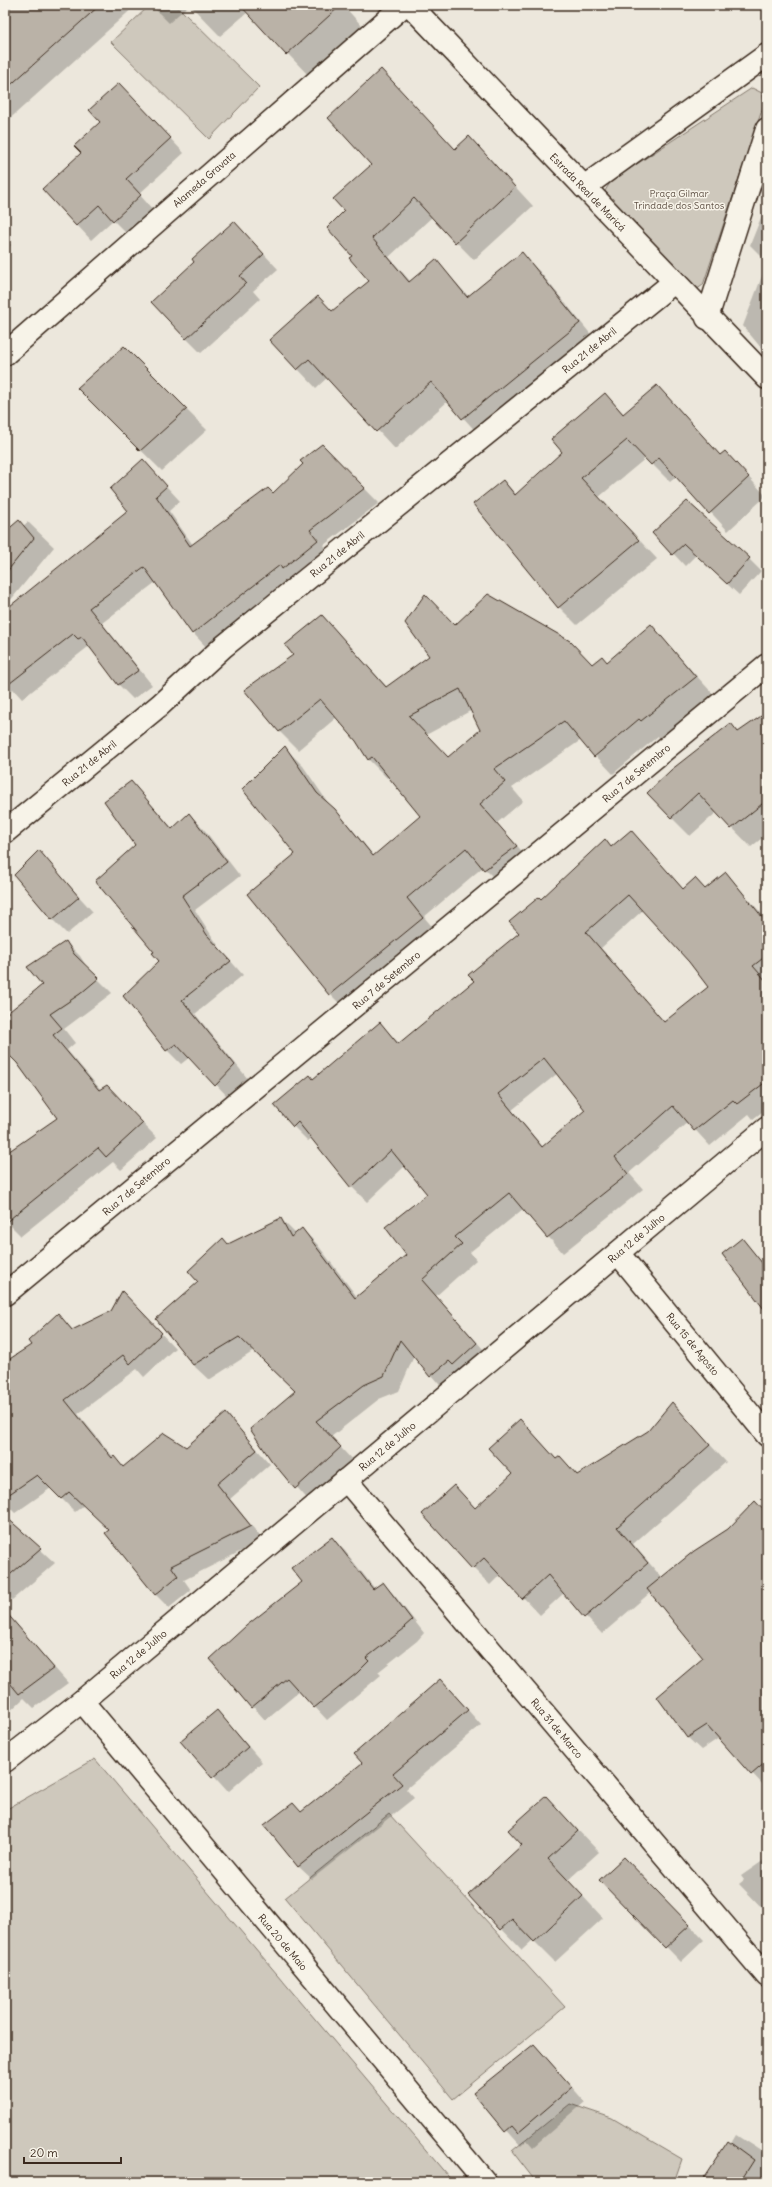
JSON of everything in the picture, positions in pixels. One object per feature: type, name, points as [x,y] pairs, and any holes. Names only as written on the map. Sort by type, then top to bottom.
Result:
[{"type":"street","name":"Alameda Gravata","points":[[5,354],[404,5]]},
{"type":"street","name":"Estrada Real de Maricá","points":[[410,5],[707,318],[767,378]]},
{"type":"street","points":[[584,187],[767,55]]},
{"type":"street","points":[[707,318],[767,129]]},
{"type":"street","name":"Rua 21 de Abril","points":[[5,832],[160,705],[223,647],[674,282]]},
{"type":"street","name":"Rua 7 de Setembro","points":[[5,1294],[767,665]]},
{"type":"street","name":"Rua 12 de Julho","points":[[5,1761],[82,1701],[767,1128]]},
{"type":"street","name":"Rua 15 de Agosto","points":[[618,1253],[767,1435]]},
{"type":"street","name":"Rua 31 de Marco","points":[[346,1480],[767,1976]]},
{"type":"street","name":"Rua 20 de Maio","points":[[82,1701],[485,2182]]},
{"type":"green space","points":[[150,5],[176,5],[259,87],[209,139],[111,42]]},
{"type":"green space","name":"Praça Gilmar Trindade dos Santos","points":[[752,88],[762,93],[764,104],[703,285],[693,292],[605,191],[611,181]]},
{"type":"green space","points":[[95,1759],[453,2182],[5,2182],[5,1810]]},
{"type":"green space","points":[[389,1814],[565,2007],[453,2099],[285,1898]]},
{"type":"green space","points":[[570,2104],[612,2118],[682,2159],[674,2182],[536,2182],[512,2151]]},
{"type":"building","points":[[5,5],[100,5],[5,90]]},
{"type":"building","points":[[240,5],[341,5],[286,55]]},
{"type":"building","points":[[381,69],[455,149],[469,136],[515,187],[455,243],[414,198],[372,238],[409,282],[436,259],[467,297],[522,252],[580,323],[462,419],[431,382],[376,432],[309,359],[297,370],[269,340],[318,296],[332,311],[369,281],[349,258],[352,256],[327,228],[344,211],[333,199],[371,165],[328,118]]},
{"type":"building","points":[[119,83],[171,138],[126,179],[141,195],[113,221],[99,205],[76,226],[42,189],[81,153],[74,146],[100,122],[89,110]]},
{"type":"building","points":[[234,221],[264,254],[240,276],[246,283],[186,339],[151,302],[194,262],[192,259]]},
{"type":"building","points":[[124,346],[187,409],[140,451],[77,388]]},
{"type":"building","points":[[657,385],[720,455],[725,451],[749,477],[709,514],[659,458],[651,465],[627,440],[581,478],[639,540],[558,608],[473,504],[503,480],[515,495],[562,452],[551,439],[605,393],[623,414]]},
{"type":"building","points":[[322,444],[365,488],[310,530],[318,540],[282,569],[280,565],[192,634],[144,567],[89,608],[139,670],[118,685],[82,637],[78,639],[73,634],[5,687],[5,610],[128,511],[110,489],[143,459],[167,486],[156,496],[190,546],[268,488],[273,493],[303,464],[300,461]]},
{"type":"building","points":[[687,501],[750,558],[727,584],[684,544],[672,555],[652,533]]},
{"type":"building","points":[[19,520],[34,538],[5,574],[5,532]]},
{"type":"building","points":[[425,594],[455,625],[488,594],[570,641],[592,664],[602,656],[607,662],[651,624],[696,677],[641,721],[639,719],[594,757],[564,721],[494,769],[505,782],[480,804],[517,846],[484,870],[466,848],[407,898],[423,918],[329,995],[247,894],[295,854],[242,789],[285,746],[317,793],[335,809],[373,856],[420,816],[372,757],[368,760],[356,741],[320,699],[279,732],[244,690],[293,655],[285,645],[322,615],[386,687],[429,656],[405,623]],"holes":[[[460,689],[480,730],[448,757],[409,716]]]},
{"type":"building","points":[[767,712],[767,800],[731,829],[698,793],[671,818],[647,793],[671,770],[731,723],[738,732]]},
{"type":"building","points":[[131,781],[172,829],[189,813],[227,862],[182,896],[207,935],[231,961],[182,1000],[235,1065],[215,1086],[176,1044],[166,1051],[123,996],[159,961],[152,953],[154,952],[95,881],[135,845],[104,801]]},
{"type":"building","points":[[631,830],[683,889],[695,878],[705,889],[726,872],[767,923],[767,955],[753,966],[767,982],[767,1081],[737,1104],[733,1100],[694,1131],[673,1106],[615,1157],[628,1174],[547,1238],[509,1193],[455,1237],[462,1244],[422,1280],[477,1343],[453,1365],[449,1361],[430,1377],[400,1340],[384,1376],[364,1385],[316,1421],[341,1447],[295,1489],[271,1460],[250,1429],[295,1391],[239,1337],[193,1365],[156,1319],[198,1282],[188,1271],[223,1238],[228,1244],[281,1218],[291,1237],[302,1228],[355,1298],[406,1255],[385,1227],[427,1194],[391,1150],[351,1188],[298,1122],[293,1127],[274,1105],[310,1075],[313,1079],[380,1022],[398,1044],[474,981],[468,975],[519,933],[509,922],[539,897],[541,899],[605,839],[611,847]],"holes":[[[628,895],[689,962],[708,987],[664,1022],[586,932]],[[544,1058],[585,1110],[542,1147],[498,1094]]]},
{"type":"building","points":[[39,850],[79,897],[52,920],[14,875]]},
{"type":"building","points":[[66,941],[74,954],[99,978],[80,994],[50,1014],[62,1028],[53,1035],[99,1090],[107,1085],[143,1123],[106,1157],[98,1148],[5,1223],[5,1154],[57,1118],[17,1063],[5,1051],[5,1015],[42,985],[27,967]]},
{"type":"building","points":[[742,1238],[767,1269],[767,1313],[722,1254]]},
{"type":"building","points":[[122,1291],[162,1333],[130,1364],[123,1355],[65,1400],[112,1458],[114,1456],[123,1467],[164,1433],[186,1447],[226,1413],[257,1450],[217,1484],[251,1526],[171,1566],[178,1576],[155,1595],[105,1533],[109,1530],[69,1492],[61,1499],[37,1475],[5,1497],[5,1362],[31,1345],[28,1341],[58,1313],[72,1330],[111,1311]]},
{"type":"building","points":[[672,1402],[710,1445],[617,1527],[648,1563],[584,1618],[548,1575],[522,1599],[484,1558],[472,1569],[422,1514],[454,1485],[475,1508],[512,1474],[488,1448],[520,1419],[556,1459],[560,1456],[577,1475],[648,1431]]},
{"type":"building","points":[[755,1501],[767,1514],[767,1761],[751,1775],[707,1725],[687,1738],[657,1697],[703,1658],[647,1589],[694,1551],[728,1529]]},
{"type":"building","points":[[5,1516],[41,1548],[5,1579]]},
{"type":"building","points":[[332,1537],[373,1589],[383,1582],[412,1620],[404,1627],[405,1628],[366,1658],[369,1661],[357,1673],[314,1708],[287,1678],[251,1708],[210,1659],[246,1626],[302,1582],[291,1568]]},
{"type":"building","points":[[5,1611],[54,1668],[19,1694],[5,1677]]},
{"type":"building","points":[[440,1679],[468,1710],[393,1774],[402,1784],[298,1867],[264,1825],[293,1803],[301,1812],[362,1763],[354,1754]]},
{"type":"building","points":[[217,1710],[248,1747],[212,1778],[180,1741]]},
{"type":"building","points":[[546,1796],[578,1831],[548,1859],[583,1896],[534,1942],[512,1919],[500,1930],[468,1895],[522,1845],[508,1830]]},
{"type":"building","points":[[624,1857],[690,1925],[665,1948],[599,1880]]},
{"type":"building","points":[[534,2044],[572,2087],[518,2133],[512,2126],[505,2132],[473,2093]]},
{"type":"building","points":[[728,2141],[754,2160],[740,2182],[701,2182]]}]
